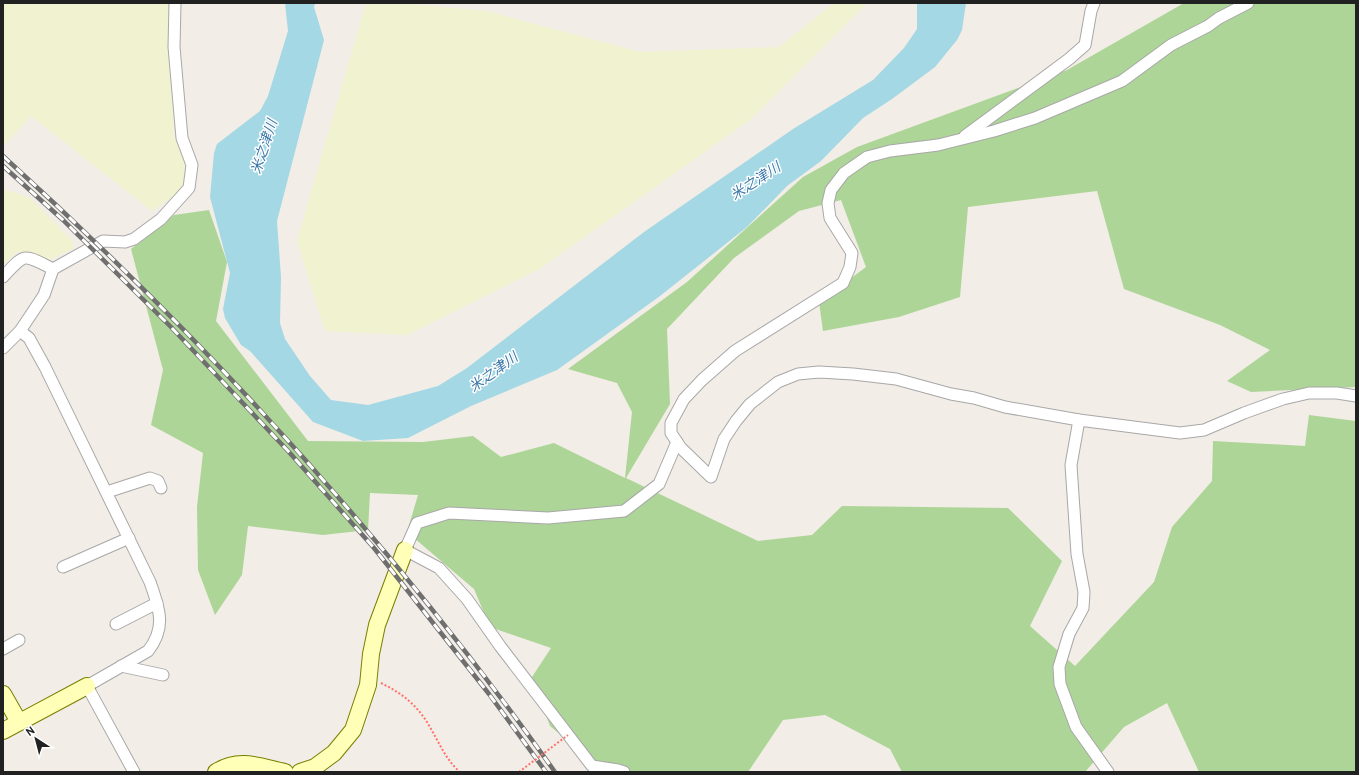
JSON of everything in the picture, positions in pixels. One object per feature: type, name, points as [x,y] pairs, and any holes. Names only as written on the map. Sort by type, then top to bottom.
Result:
[{"type":"street","points":[[3,348],[20,331],[44,295],[53,268],[103,241],[125,242],[134,239],[161,219],[189,188],[192,165],[182,138],[174,47],[175,3]]},
{"type":"street","points":[[961,138],[1069,59],[1085,45],[1091,11],[1094,3]]},
{"type":"street","points":[[1248,3],[1171,45],[1122,80],[1035,118],[994,131],[961,138],[938,146],[890,151],[868,157],[844,174],[831,190],[828,203],[830,218],[852,252],[850,267],[843,283],[734,351],[702,380],[684,399],[671,423],[671,433],[681,448],[711,477],[724,439],[750,404],[778,382],[798,374],[819,372],[896,379],[1004,407],[1079,420],[1180,432],[1204,430],[1244,413],[1283,399],[1309,393],[1337,393],[1356,396]]},
{"type":"street","points":[[3,277],[18,260],[24,257],[31,258],[53,268]]},
{"type":"street","points":[[3,730],[87,686],[148,651],[154,643],[160,625],[157,603],[150,582],[45,367],[29,338],[20,331]]},
{"type":"street","points":[[1079,420],[1071,466],[1077,554],[1084,592],[1083,608],[1069,634],[1059,667],[1060,684],[1076,727],[1108,772]]},
{"type":"street","points":[[300,772],[315,767],[334,753],[353,730],[363,704],[368,685],[371,654],[377,625],[405,550],[417,523],[449,513],[548,518],[624,511],[659,484],[677,442]]},
{"type":"street","points":[[107,492],[150,478],[158,481],[161,488]]},
{"type":"street","points":[[63,567],[129,538]]},
{"type":"street","points":[[405,550],[439,568],[467,598],[500,646],[592,766],[624,772]]},
{"type":"street","points":[[116,624],[157,603]]},
{"type":"street","points":[[3,650],[19,640]]},
{"type":"street","points":[[121,666],[163,675]]},
{"type":"street","points":[[87,686],[134,772]]},
{"type":"street","points":[[3,694],[19,722]]},
{"type":"street","points":[[216,772],[224,767],[249,763],[285,772]]},
{"type":"path","points":[[369,677],[399,692],[419,710],[443,751],[460,772]]},
{"type":"path","points":[[519,772],[568,735]]},
{"type":"green space","points":[[3,3],[170,3],[174,137],[184,159],[185,179],[179,192],[152,211],[31,116],[4,146],[3,145]]},
{"type":"green space","points":[[366,3],[400,3],[487,11],[640,52],[779,47],[834,3],[867,3],[751,119],[541,268],[407,335],[325,331],[297,241]]},
{"type":"green space","points":[[1184,3],[1356,3],[1356,387],[1251,392],[1227,381],[1270,350],[1220,325],[1124,289],[1097,191],[968,207],[960,297],[899,317],[823,331],[819,302],[866,267],[841,200],[799,211],[734,258],[667,329],[670,404],[626,478],[758,541],[812,535],[842,506],[1008,508],[1062,561],[1030,626],[1075,666],[1154,582],[1172,527],[1212,481],[1213,441],[1305,446],[1309,415],[1356,421],[1356,772],[1199,772],[1167,703],[1124,727],[1085,772],[902,772],[890,749],[825,715],[783,720],[748,772],[605,772],[550,726],[532,677],[551,648],[490,627],[474,589],[407,532],[418,495],[370,493],[368,530],[323,535],[248,526],[242,575],[215,615],[198,570],[197,507],[203,453],[151,425],[163,370],[131,249],[174,215],[209,210],[227,262],[216,321],[308,441],[423,442],[473,436],[501,457],[554,443],[625,478],[632,412],[617,383],[568,369],[687,282],[803,177],[857,147],[1067,70]]},
{"type":"green space","points":[[3,189],[30,198],[74,243],[73,249],[49,260],[26,252],[16,252],[3,266]]},
{"type":"water","name":"米之津川","points":[[285,3],[315,3],[314,7],[324,40],[277,221],[281,277],[280,323],[285,339],[310,376],[331,400],[368,405],[438,386],[467,368],[644,232],[793,129],[873,80],[904,48],[917,29],[917,3],[966,3],[962,30],[957,40],[935,67],[892,99],[863,118],[821,161],[787,186],[747,227],[660,296],[557,370],[471,406],[408,438],[363,441],[313,422],[250,351],[241,345],[225,318],[223,309],[230,273],[210,197],[214,153],[217,144],[260,111],[268,96],[288,31]]},
{"type":"railway","points":[[3,156],[79,226],[153,299],[296,449],[364,527],[430,607],[494,689],[555,772]]},
{"type":"railway","points":[[3,166],[63,220],[171,327],[289,452],[374,548],[489,694],[546,772]]}]
